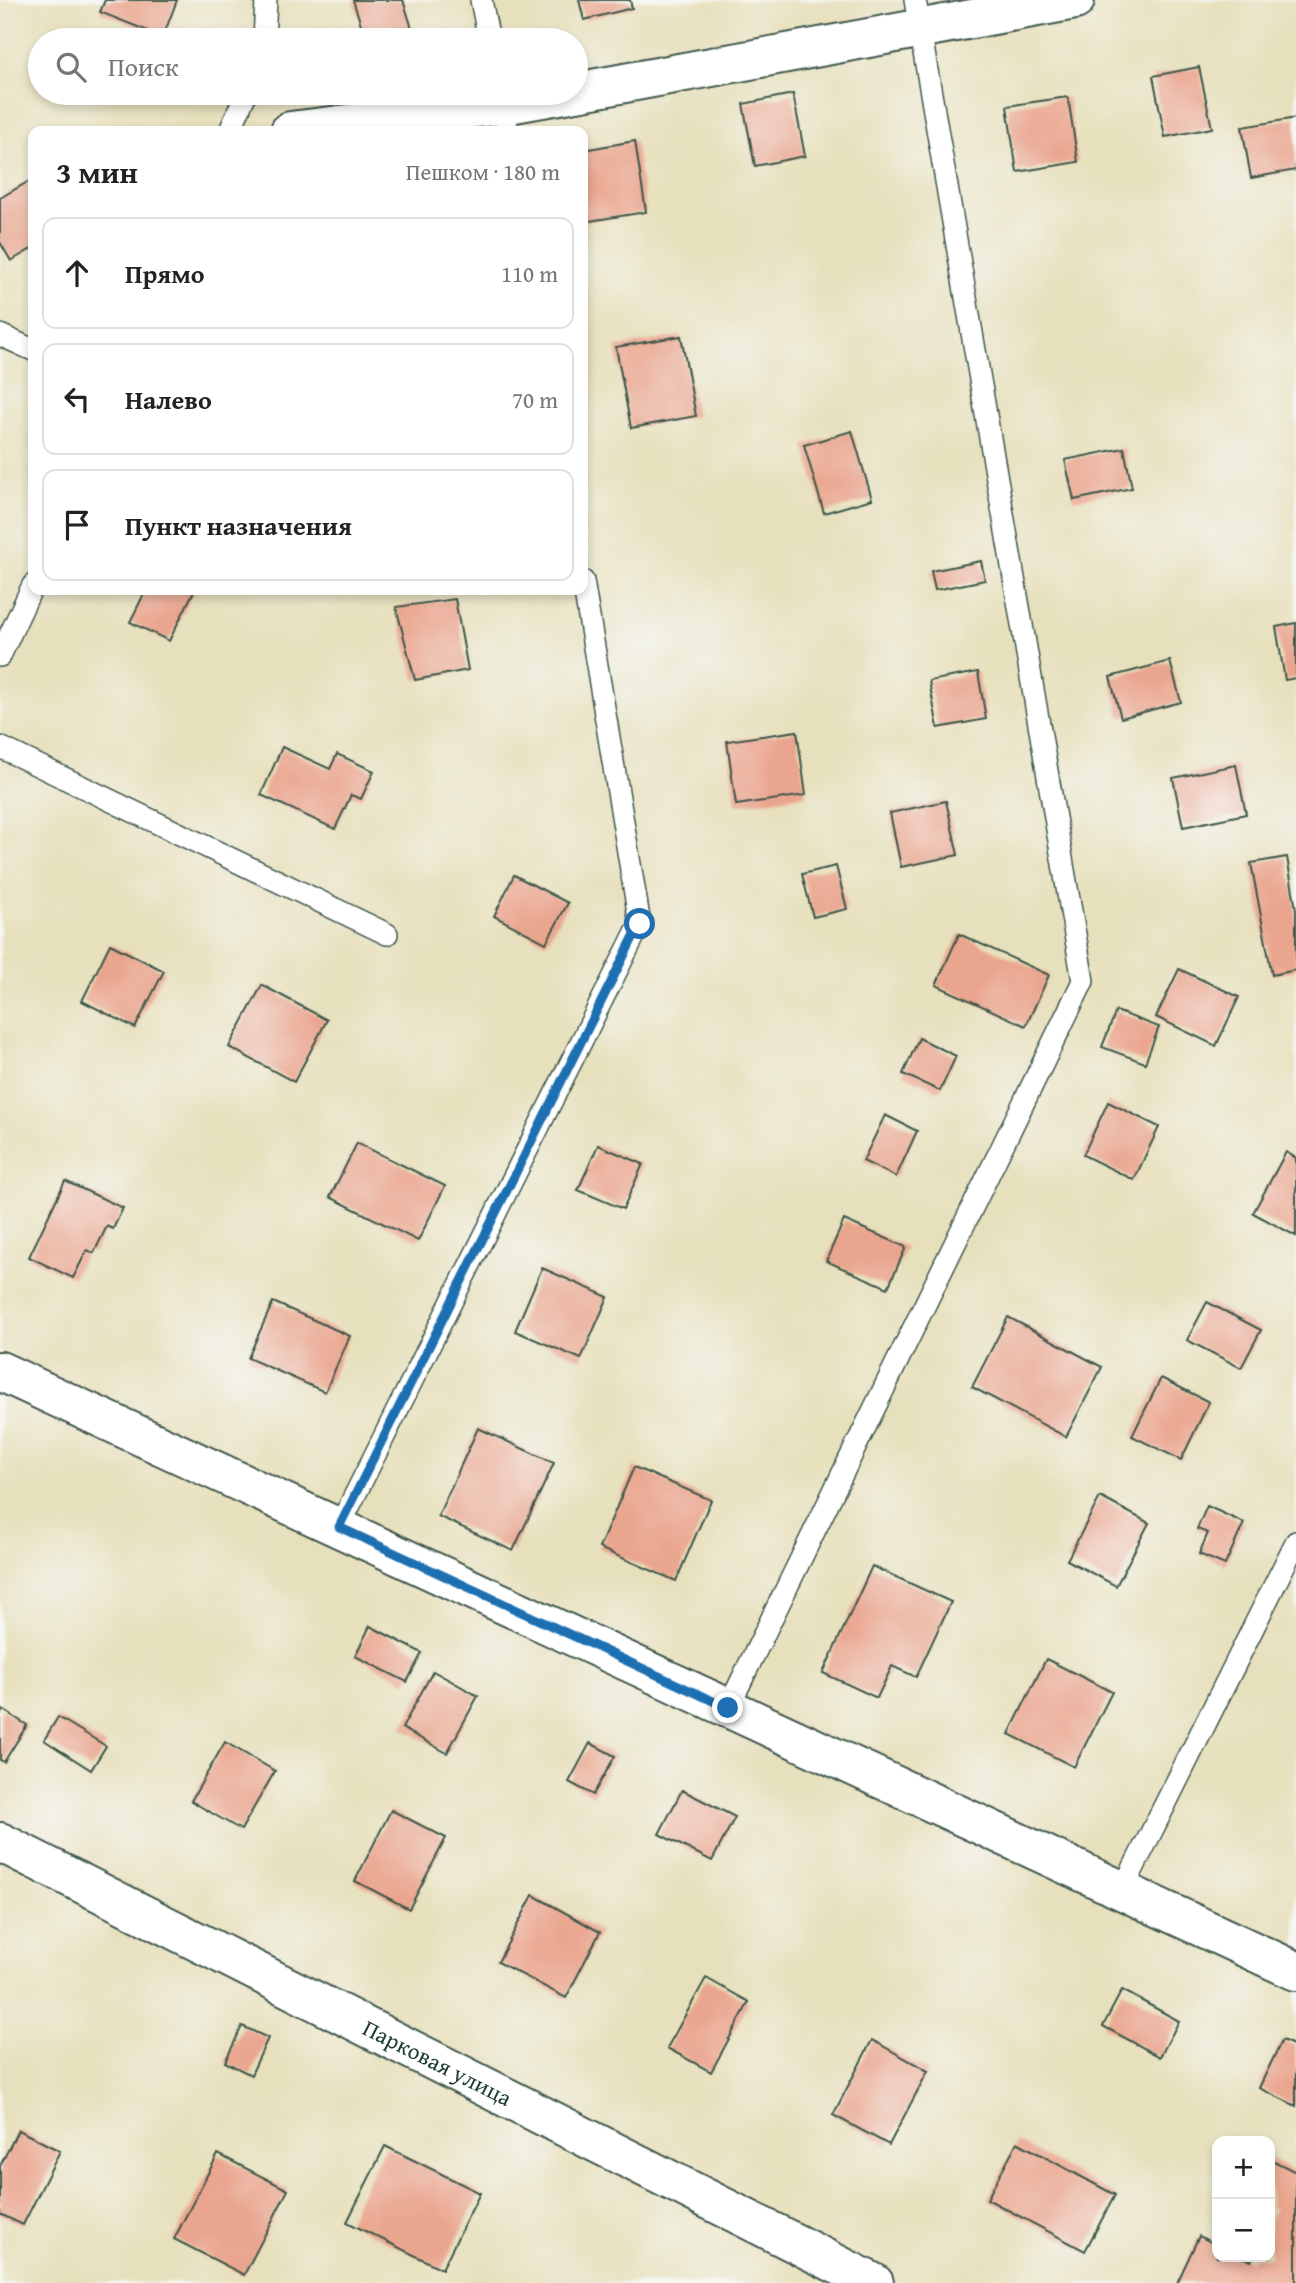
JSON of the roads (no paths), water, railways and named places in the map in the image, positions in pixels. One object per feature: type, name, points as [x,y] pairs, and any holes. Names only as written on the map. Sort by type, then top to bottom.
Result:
[{"type":"street","points":[[588,89],[918,15],[1075,0]]},
{"type":"street","points":[[341,126],[504,110],[523,105]]},
{"type":"street","points":[[0,1371],[1296,1971]]},
{"type":"street","name":"Парковая улица","points":[[0,1842],[874,2283]]},
{"type":"lane","points":[[265,28],[266,0]]},
{"type":"lane","points":[[481,0],[487,28]]},
{"type":"lane","points":[[728,1708],[1083,981],[918,15]]},
{"type":"lane","points":[[232,126],[241,105]]},
{"type":"lane","points":[[0,335],[28,348]]},
{"type":"lane","points":[[0,656],[28,595]]},
{"type":"lane","points":[[339,1527],[640,924],[585,595]]},
{"type":"lane","points":[[0,747],[387,934]]},
{"type":"lane","points":[[1122,1891],[1296,1542]]}]
